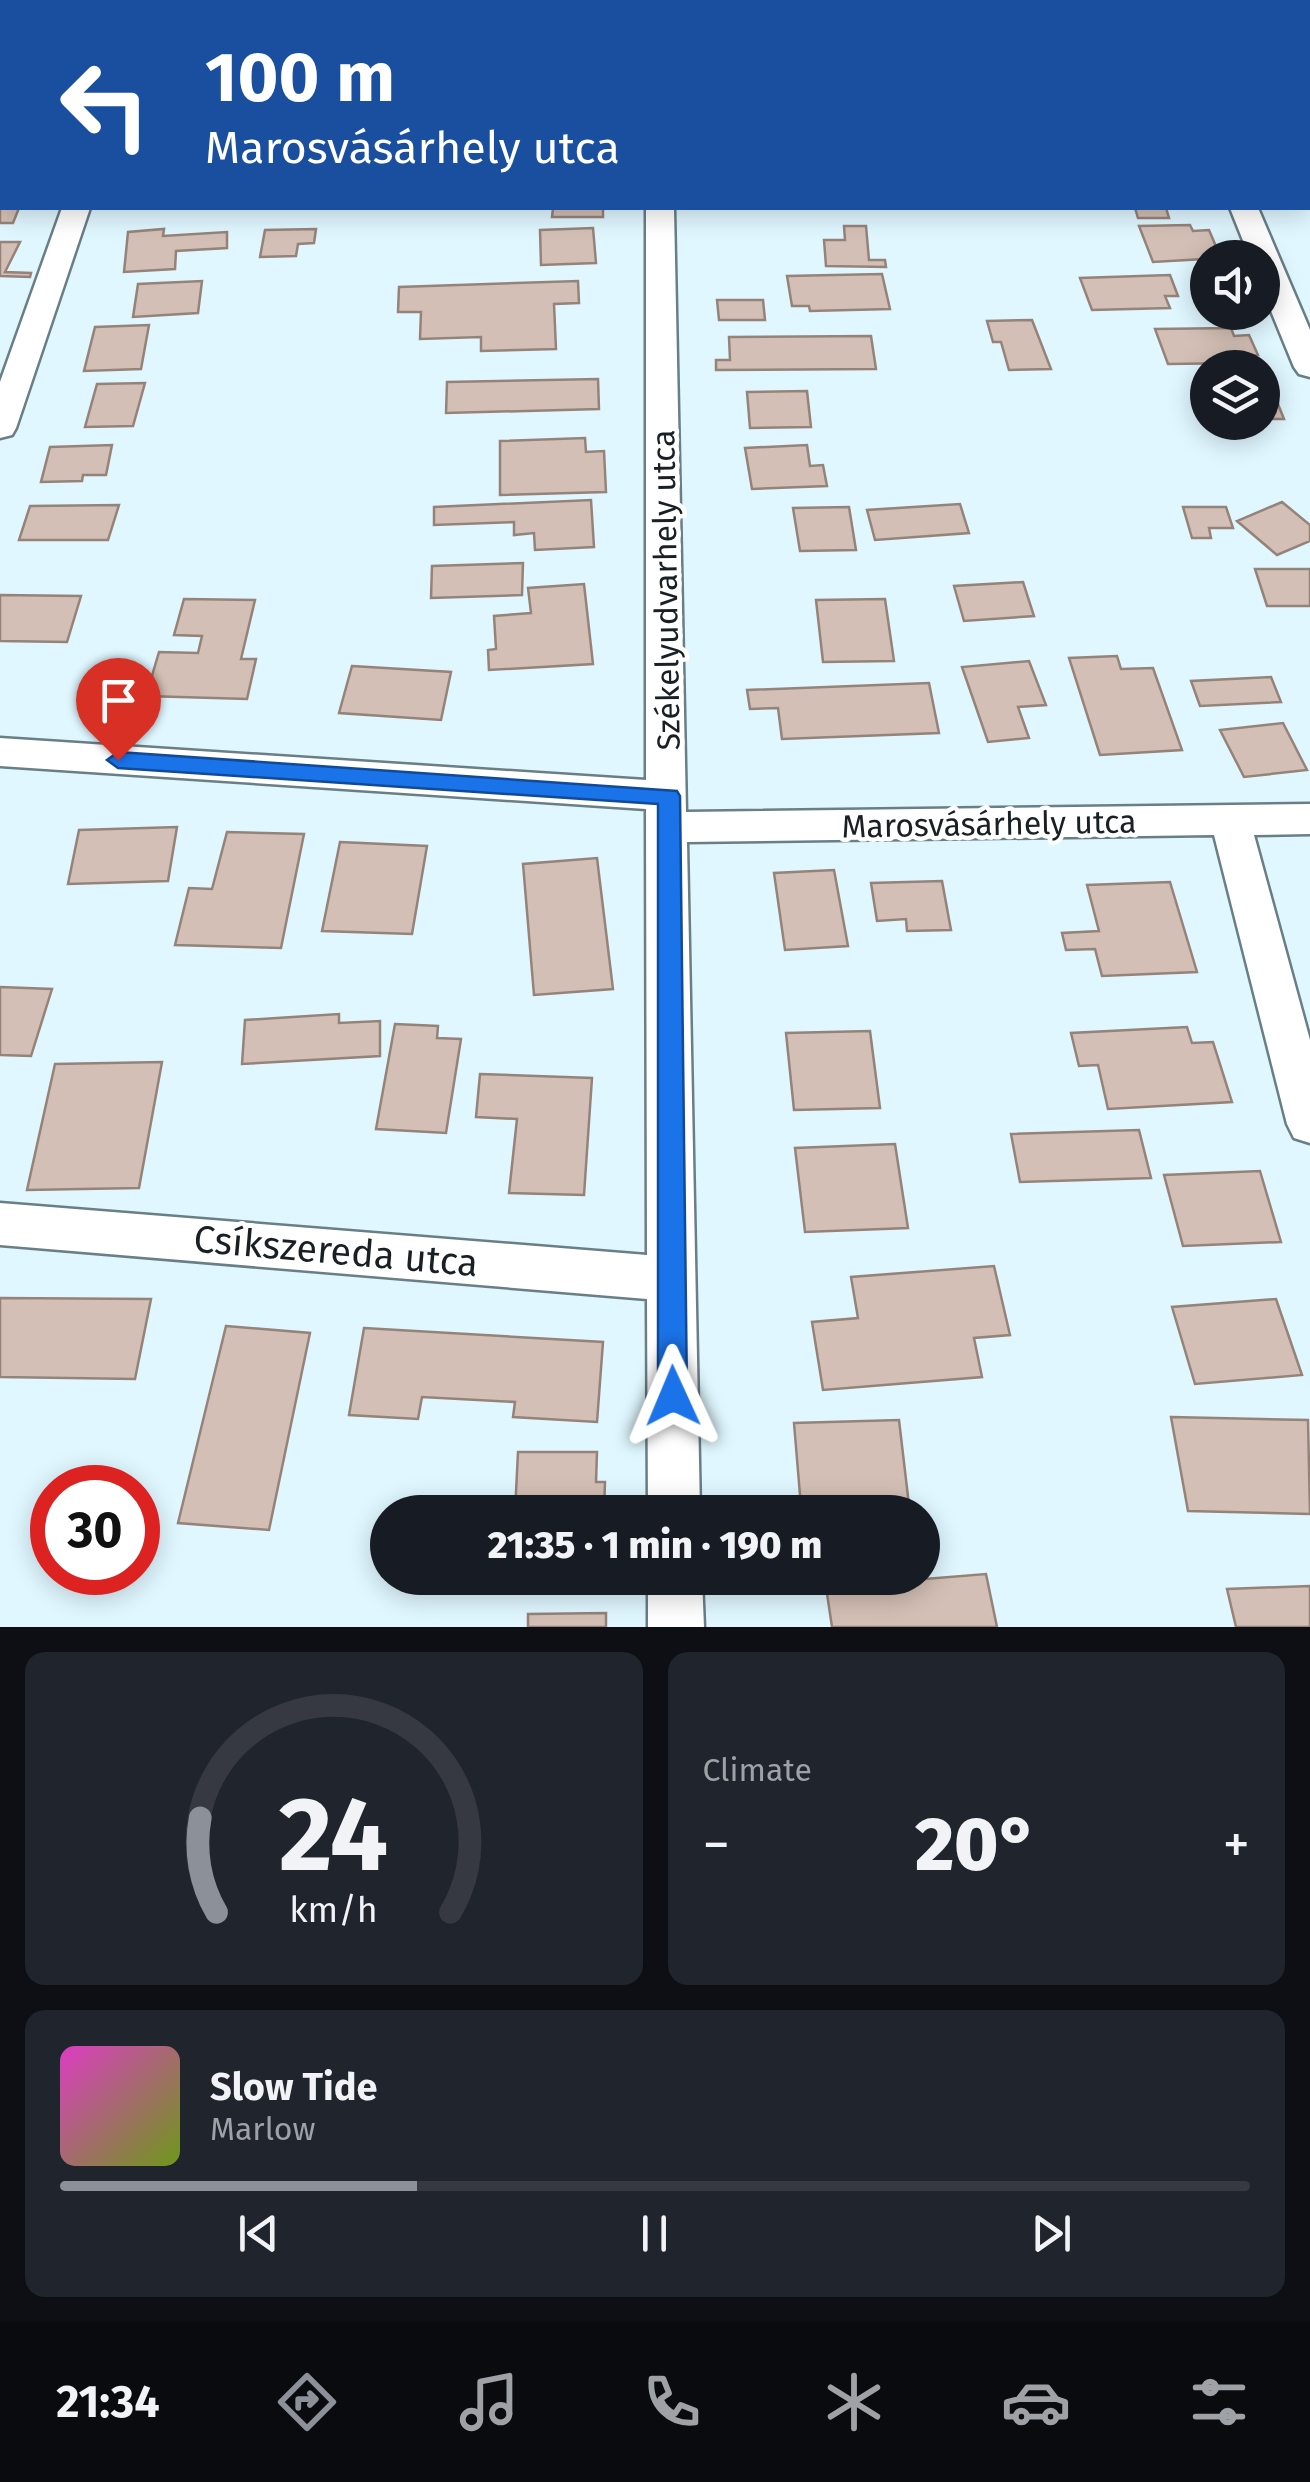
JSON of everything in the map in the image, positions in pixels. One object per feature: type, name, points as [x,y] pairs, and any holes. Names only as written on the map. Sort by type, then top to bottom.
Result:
[{"type":"street","points":[[0,428],[75,210]]},
{"type":"street","name":"Székelyudvarhely utca","points":[[660,210],[674,1495]]},
{"type":"street","points":[[1245,210],[1310,368]]},
{"type":"street","name":"Marosvásárhely utca","points":[[0,752],[669,812],[1230,822],[1310,819]]},
{"type":"street","points":[[1230,822],[1310,1124]]},
{"type":"street","name":"Csíkszereda utca","points":[[0,1224],[671,1278]]},
{"type":"street","points":[[675,1595],[676,1627]]},
{"type":"building","points":[[0,210],[18,210],[13,223],[0,223]]},
{"type":"building","points":[[553,210],[603,210],[603,217],[552,217]]},
{"type":"building","points":[[1136,210],[1167,210],[1169,218],[1138,218]]},
{"type":"building","points":[[1190,225],[1193,231],[1209,230],[1213,240],[1190,240],[1190,260],[1153,262],[1139,226]]},
{"type":"building","points":[[844,226],[866,226],[869,260],[885,260],[886,267],[826,266],[824,240],[845,240]]},
{"type":"building","points":[[593,228],[596,263],[541,265],[540,230]]},
{"type":"building","points":[[164,229],[163,236],[227,232],[227,248],[176,251],[175,269],[124,272],[128,232]]},
{"type":"building","points":[[316,229],[314,243],[298,244],[296,256],[260,257],[265,230]]},
{"type":"building","points":[[0,242],[20,242],[5,272],[31,273],[30,277],[0,276]]},
{"type":"building","points":[[882,274],[890,309],[810,311],[809,306],[792,306],[787,276]]},
{"type":"building","points":[[1170,275],[1178,296],[1165,296],[1170,308],[1092,310],[1080,278]]},
{"type":"building","points":[[202,281],[198,313],[133,317],[138,284]]},
{"type":"building","points":[[578,281],[579,303],[554,304],[556,349],[481,351],[481,337],[420,339],[421,312],[398,312],[399,287]]},
{"type":"building","points":[[717,300],[763,300],[765,320],[719,320]]},
{"type":"building","points":[[1032,320],[1051,369],[1009,370],[1001,342],[993,342],[987,321]]},
{"type":"building","points":[[149,325],[141,369],[84,371],[95,327]]},
{"type":"building","points":[[1155,329],[1232,330],[1234,336],[1249,335],[1256,350],[1190,350],[1190,364],[1168,364]]},
{"type":"building","points":[[871,336],[876,369],[716,370],[716,360],[730,360],[729,337]]},
{"type":"building","points":[[598,379],[599,409],[446,413],[447,382]]},
{"type":"building","points":[[145,383],[133,426],[85,427],[97,384]]},
{"type":"building","points":[[807,391],[811,427],[750,428],[747,392]]},
{"type":"building","points":[[585,438],[586,452],[604,451],[606,492],[500,495],[500,441]]},
{"type":"building","points":[[112,445],[106,475],[83,475],[82,481],[41,482],[50,447]]},
{"type":"building","points":[[807,445],[810,466],[823,465],[827,486],[752,489],[745,448]]},
{"type":"building","points":[[591,500],[594,547],[535,550],[534,533],[514,535],[514,522],[434,525],[434,507]]},
{"type":"building","points":[[1282,502],[1310,525],[1310,541],[1277,555],[1237,521]]},
{"type":"building","points":[[960,504],[969,533],[875,540],[867,510]]},
{"type":"building","points":[[119,505],[108,540],[19,540],[30,506]]},
{"type":"building","points":[[849,507],[856,550],[800,551],[793,508]]},
{"type":"building","points":[[1183,507],[1226,507],[1233,528],[1209,528],[1211,538],[1192,538]]},
{"type":"building","points":[[523,563],[522,595],[431,598],[432,566]]},
{"type":"building","points":[[1255,569],[1310,569],[1310,606],[1267,606]]},
{"type":"building","points":[[1023,582],[1034,616],[964,621],[954,586]]},
{"type":"building","points":[[584,584],[593,664],[489,670],[488,650],[496,649],[494,616],[531,613],[528,588]]},
{"type":"building","points":[[0,595],[81,596],[67,642],[0,641]]},
{"type":"building","points":[[184,599],[255,600],[241,659],[256,659],[247,699],[146,696],[159,652],[198,653],[202,636],[174,635]]},
{"type":"building","points":[[885,599],[894,661],[823,662],[816,600]]},
{"type":"building","points":[[1117,656],[1121,669],[1153,668],[1182,750],[1100,755],[1069,658]]},
{"type":"building","points":[[1029,661],[1046,705],[1018,707],[1029,738],[988,742],[962,667]]},
{"type":"building","points":[[352,666],[451,672],[441,720],[339,713]]},
{"type":"building","points":[[1271,677],[1281,702],[1200,706],[1191,681]]},
{"type":"building","points":[[929,683],[939,733],[782,739],[778,708],[750,709],[747,690]]},
{"type":"building","points":[[1283,723],[1307,770],[1244,777],[1220,730]]},
{"type":"building","points":[[177,827],[168,881],[68,884],[79,830]]},
{"type":"building","points":[[227,832],[304,834],[281,948],[175,945],[189,888],[212,889]]},
{"type":"building","points":[[340,842],[427,846],[412,934],[322,931]]},
{"type":"building","points":[[597,858],[613,989],[534,995],[523,864]]},
{"type":"building","points":[[834,870],[848,946],[785,950],[774,873]]},
{"type":"building","points":[[942,881],[951,930],[907,931],[906,919],[877,921],[871,883]]},
{"type":"building","points":[[1170,882],[1197,972],[1102,976],[1095,949],[1066,950],[1062,933],[1099,931],[1087,885]]},
{"type":"building","points":[[0,987],[52,989],[31,1056],[0,1055]]},
{"type":"building","points":[[339,1014],[339,1023],[380,1021],[380,1056],[242,1064],[245,1020]]},
{"type":"building","points":[[395,1024],[438,1026],[437,1038],[461,1039],[446,1133],[376,1129]]},
{"type":"building","points":[[1187,1027],[1192,1043],[1213,1042],[1232,1102],[1108,1109],[1098,1065],[1079,1066],[1071,1033]]},
{"type":"building","points":[[870,1031],[880,1108],[794,1110],[786,1033]]},
{"type":"building","points":[[162,1062],[139,1188],[27,1190],[55,1064]]},
{"type":"building","points":[[480,1074],[592,1078],[584,1195],[509,1193],[517,1119],[476,1117]]},
{"type":"building","points":[[1139,1130],[1151,1178],[1020,1182],[1011,1134]]},
{"type":"building","points":[[895,1144],[908,1228],[805,1232],[795,1148]]},
{"type":"building","points":[[1260,1171],[1281,1242],[1183,1246],[1164,1175]]},
{"type":"building","points":[[994,1266],[1010,1335],[974,1338],[982,1377],[823,1390],[812,1322],[858,1318],[851,1277]]},
{"type":"building","points":[[0,1298],[151,1299],[135,1379],[0,1377]]},
{"type":"building","points":[[1276,1299],[1302,1375],[1195,1384],[1172,1307]]},
{"type":"building","points":[[226,1326],[310,1333],[269,1530],[178,1523]]},
{"type":"building","points":[[364,1328],[603,1342],[597,1422],[513,1417],[515,1402],[422,1397],[418,1419],[349,1415]]},
{"type":"building","points":[[1171,1417],[1308,1420],[1310,1514],[1188,1511]]},
{"type":"building","points":[[899,1420],[908,1495],[800,1495],[794,1423]]},
{"type":"building","points":[[518,1452],[597,1452],[596,1482],[605,1482],[605,1495],[516,1495]]},
{"type":"building","points":[[986,1574],[997,1627],[832,1627],[827,1595],[940,1595],[940,1578]]},
{"type":"building","points":[[1310,1586],[1310,1627],[1236,1627],[1227,1589]]},
{"type":"building","points":[[606,1613],[606,1627],[528,1627],[528,1614]]},
{"type":"route","points":[[118,760],[669,796],[673,1396]]}]
